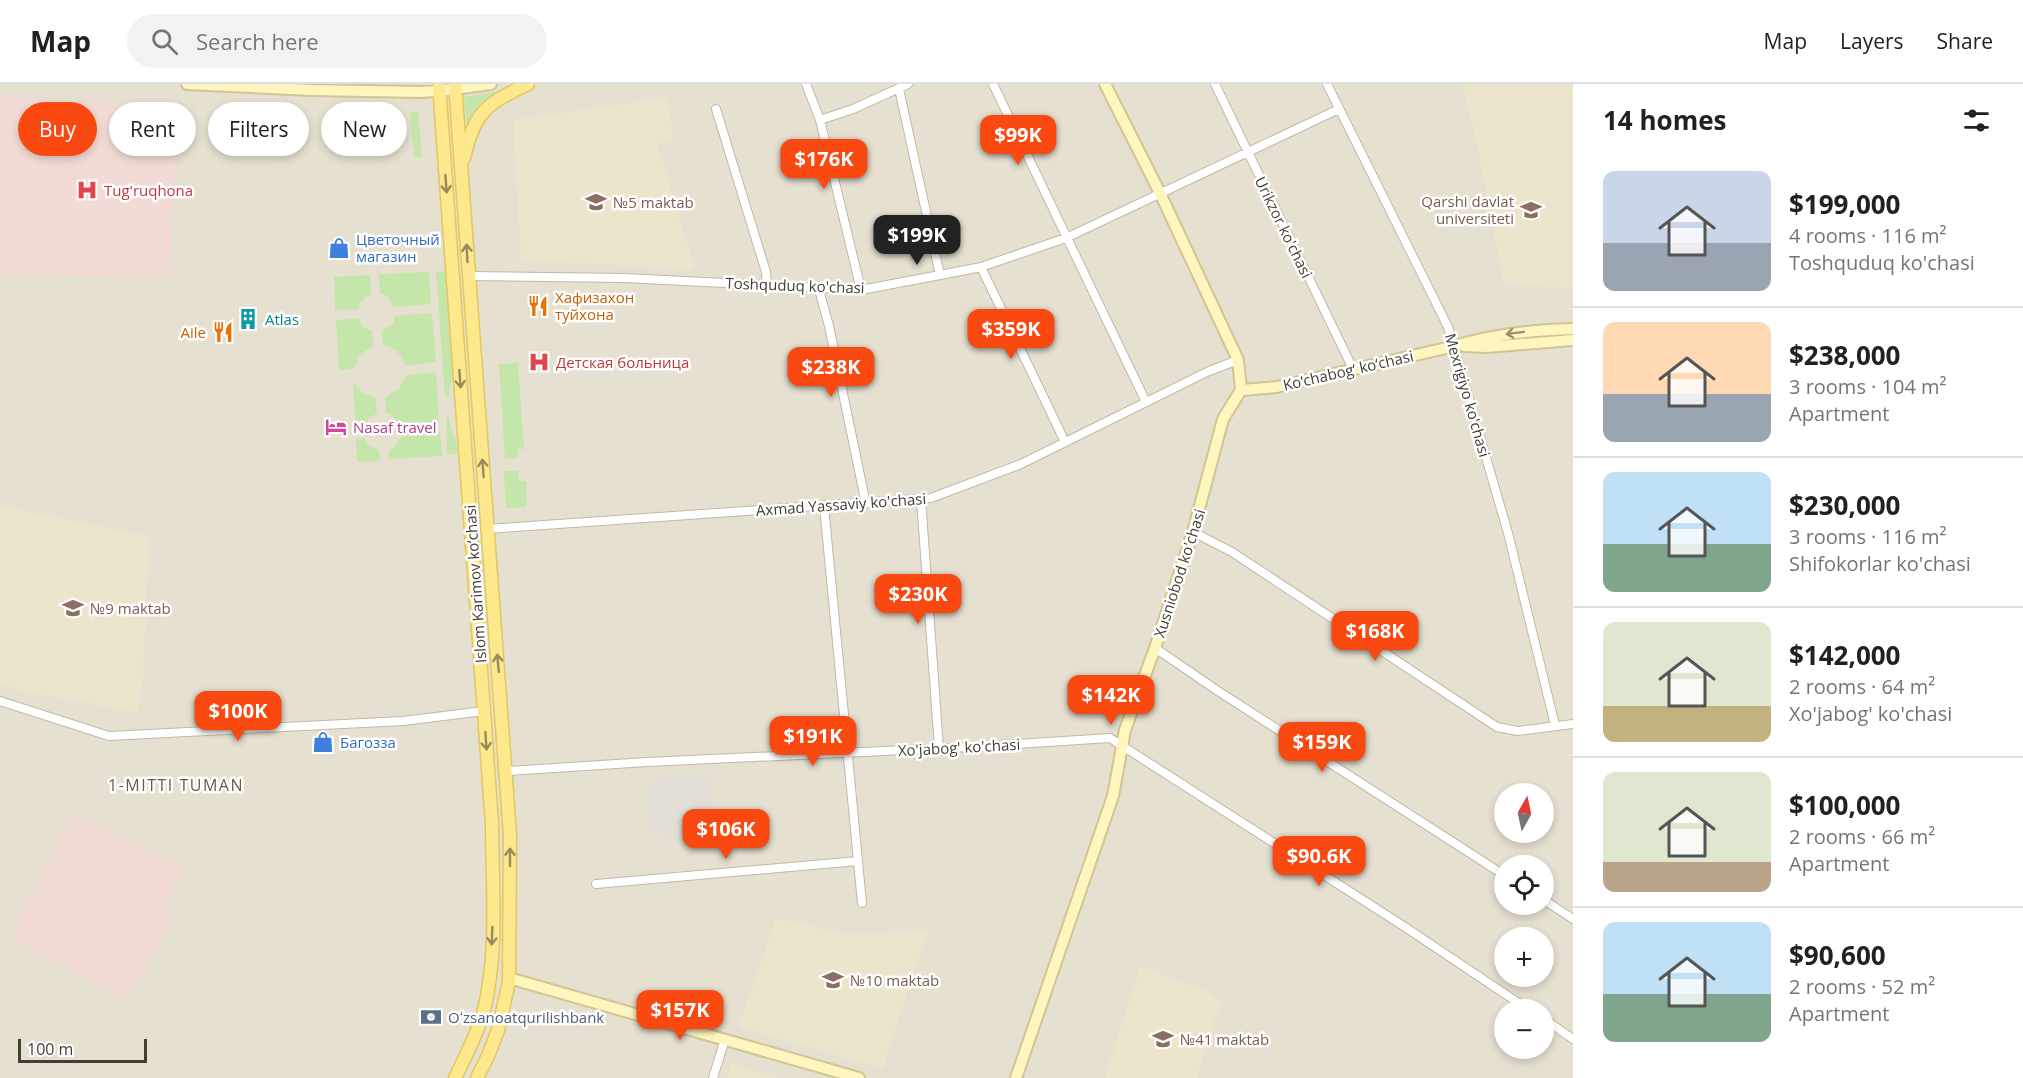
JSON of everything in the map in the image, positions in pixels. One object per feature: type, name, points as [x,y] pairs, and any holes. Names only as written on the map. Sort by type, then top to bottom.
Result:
[{"type":"main road","points":[[462,168],[473,126],[481,113],[493,102],[528,84]]},
{"type":"main road","name":"Islom Karimov ko‘chasi","points":[[455,87],[507,771],[509,823],[509,978],[498,1030],[477,1078]]},
{"type":"main road","name":"Islom Karimov ko‘chasi","points":[[439,88],[492,824],[493,930],[490,974],[483,1014],[455,1078]]},
{"type":"main road","points":[[492,824],[502,818],[509,823]]},
{"type":"street","points":[[187,84],[311,90],[439,88],[491,84]]},
{"type":"street","points":[[806,84],[820,120],[861,290]]},
{"type":"street","points":[[820,120],[853,109],[908,84]]},
{"type":"street","points":[[993,84],[1146,402]]},
{"type":"street","points":[[1105,84],[1160,193],[1238,360],[1240,390]]},
{"type":"street","name":"Urikzor ko'chasi","points":[[1215,84],[1353,369]]},
{"type":"street","name":"Mexrigiyo ko'chasi","points":[[1327,84],[1448,327],[1455,346],[1508,533],[1555,725]]},
{"type":"street","points":[[899,89],[940,275]]},
{"type":"street","points":[[716,109],[766,272],[767,284]]},
{"type":"street","name":"Toshquduq ko'chasi","points":[[468,276],[625,278],[818,286],[861,290],[940,275],[981,267],[1066,238],[1339,109]]},
{"type":"street","points":[[981,267],[1065,442]]},
{"type":"street","points":[[818,286],[830,326],[867,504]]},
{"type":"street","name":"Ko‘chabog‘ ko‘chasi","points":[[1240,390],[1277,387],[1455,346],[1483,337],[1573,329]]},
{"type":"street","name":"Ko‘chabog‘ ko‘chasi","points":[[1455,346],[1486,347],[1573,340]]},
{"type":"street","name":"Axmad Yassaviy ko'chasi","points":[[487,530],[931,498],[1021,464],[1209,371],[1238,360]]},
{"type":"street","name":"Xusniobod ko'chasi","points":[[1016,1078],[1113,796],[1125,730],[1193,532],[1223,419],[1240,390]]},
{"type":"street","points":[[921,499],[939,748]]},
{"type":"street","points":[[824,506],[862,903]]},
{"type":"street","points":[[1193,532],[1232,552],[1497,727],[1518,731],[1573,724]]},
{"type":"street","points":[[1155,648],[1494,869]]},
{"type":"street","points":[[0,701],[109,736],[403,721],[483,711]]},
{"type":"street","name":"Xo'jabog' ko'chasi","points":[[507,771],[1110,738],[1512,999]]},
{"type":"street","points":[[596,884],[858,861]]},
{"type":"street","points":[[1554,907],[1573,919]]},
{"type":"street","points":[[509,978],[859,1078]]},
{"type":"street","points":[[1554,1026],[1573,1039]]},
{"type":"street","points":[[713,1078],[725,1039]]},
{"type":"shaded area","points":[[0,84],[1573,84],[1573,1078],[0,1078]]},
{"type":"shaded area","name":"Qarshi davlat universiteti","points":[[1462,84],[1573,84],[1573,289],[1504,284],[1475,136]]},
{"type":"shaded area","name":"Tug'ruqhona","points":[[0,97],[109,103],[109,156],[176,156],[170,278],[0,274]]},
{"type":"shaded area","name":"№5 maktab","points":[[667,97],[674,139],[657,144],[695,270],[521,260],[513,120]]},
{"type":"shaded area","name":"№9 maktab","points":[[0,506],[149,536],[143,681],[138,713],[29,692],[0,684]]},
{"type":"shaded area","points":[[709,774],[713,827],[717,827],[718,837],[679,841],[650,831],[648,780]]},
{"type":"shaded area","points":[[75,812],[184,868],[164,908],[176,914],[127,1001],[16,940],[16,923]]},
{"type":"shaded area","name":"№10 maktab","points":[[776,918],[847,934],[927,931],[883,1069],[738,1027]]},
{"type":"shaded area","name":"№41 maktab","points":[[1140,966],[1209,992],[1221,1000],[1197,1078],[1105,1078]]},
{"type":"shaded area","points":[[731,1064],[741,1067],[778,1078],[726,1078]]},
{"type":"green space","points":[[501,91],[477,109],[467,133],[464,97]]},
{"type":"green space","points":[[418,111],[422,157],[414,157],[410,112]]},
{"type":"green space","points":[[446,271],[453,377],[448,397],[445,397],[436,272]]},
{"type":"green space","points":[[429,272],[431,304],[394,307],[387,296],[380,293],[379,274]]},
{"type":"green space","points":[[370,275],[371,294],[360,302],[358,309],[335,310],[334,277]]},
{"type":"green space","points":[[432,313],[436,362],[405,366],[397,352],[383,345],[382,331],[393,324],[395,316]]},
{"type":"green space","points":[[358,318],[362,326],[372,331],[373,346],[359,355],[354,369],[339,370],[336,320]]},
{"type":"green space","points":[[518,363],[524,449],[518,449],[518,458],[505,459],[499,364]]},
{"type":"green space","points":[[436,372],[439,423],[400,426],[392,415],[386,413],[385,398],[399,389],[406,375]]},
{"type":"green space","points":[[353,382],[363,393],[376,398],[377,414],[369,417],[364,428],[356,428]]},
{"type":"green space","points":[[446,417],[449,417],[458,454],[447,454]]},
{"type":"green space","points":[[440,432],[442,456],[389,459],[389,450],[394,448],[402,435]]},
{"type":"green space","points":[[364,438],[367,444],[379,450],[380,461],[357,462],[356,439]]},
{"type":"green space","points":[[504,471],[518,471],[519,481],[526,481],[527,507],[506,508]]},
{"type":"place","name":"Tug'ruqhona","points":[[87,190]]},
{"type":"place","name":"№5 maktab","points":[[596,202]]},
{"type":"place","name":"Qarshi davlat universiteti","points":[[1531,210]]},
{"type":"place","name":"Цветочный магазин","points":[[339,248]]},
{"type":"place","name":"Хафизахон туйхона","points":[[538,306]]},
{"type":"place","name":"Atlas","points":[[248,319]]},
{"type":"place","name":"Aile","points":[[223,332]]},
{"type":"place","name":"Детская больница","points":[[539,362]]},
{"type":"place","name":"Nasaf travel","points":[[336,427]]},
{"type":"place","name":"№9 maktab","points":[[73,608]]},
{"type":"place","name":"Багозза","points":[[323,742]]},
{"type":"place","name":"№10 maktab","points":[[833,980]]},
{"type":"place","name":"Oʻzsanoatqurilishbank","points":[[431,1017]]},
{"type":"place","name":"№41 maktab","points":[[1163,1039]]},
{"type":"district","name":"1-MITTI TUMAN","points":[[176,785]]}]
